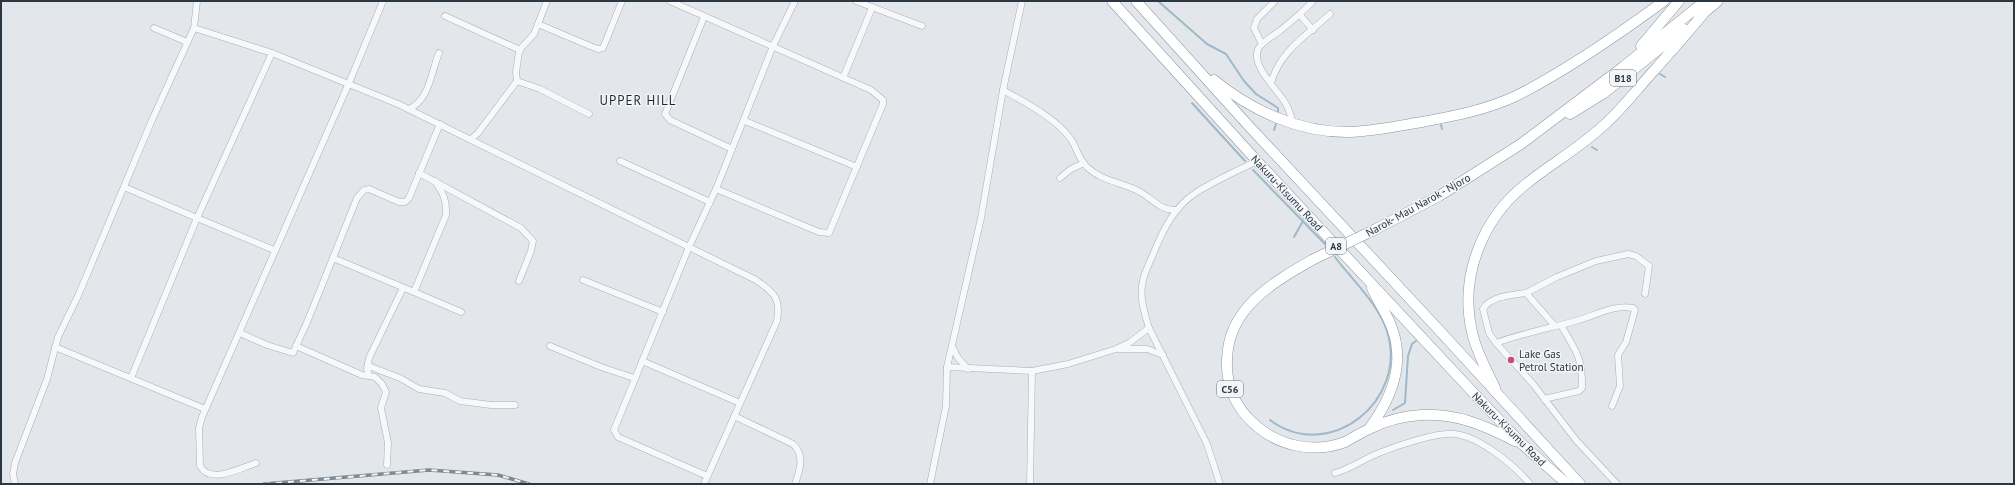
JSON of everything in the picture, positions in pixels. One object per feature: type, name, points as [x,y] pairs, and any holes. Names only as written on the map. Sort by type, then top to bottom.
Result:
[{"type":"highway","name":"Nakuru-Kisumu Road","points":[[1112,1],[1257,161],[1522,444],[1567,484]]},
{"type":"highway","name":"Nakuru-Kisumu Road","points":[[1136,1],[1247,124],[1440,330],[1500,398],[1580,484]]},
{"type":"highway","points":[[1194,64],[1251,106],[1294,124],[1314,129],[1332,131],[1364,131],[1467,113],[1496,104],[1521,93],[1565,67],[1664,1]]},
{"type":"highway","points":[[1623,67],[1679,1]]},
{"type":"highway","name":"Narok- Mau Narok - Njoro","points":[[1521,144],[1623,67],[1705,1]]},
{"type":"highway","name":"Narok- Mau Narok - Njoro","points":[[1312,260],[1439,196],[1604,93],[1718,1]]},
{"type":"highway","points":[[1500,398],[1478,350],[1470,322],[1470,285],[1480,242],[1497,214],[1510,199],[1525,185],[1578,148],[1604,125],[1703,14]]},
{"type":"highway","name":"C56","points":[[1312,260],[1264,290],[1255,297],[1242,314],[1231,335],[1227,354],[1227,377],[1230,386],[1245,415],[1254,424],[1269,435],[1294,446],[1314,448],[1324,447],[1344,442],[1369,429]]},
{"type":"highway","points":[[1368,280],[1390,323],[1398,359],[1398,369],[1392,390],[1380,414],[1369,429]]},
{"type":"highway","points":[[1369,429],[1393,419],[1445,415],[1469,420],[1522,444]]},
{"type":"street","points":[[15,484],[13,474],[15,463],[47,378],[58,337],[78,296],[194,28],[197,1]]},
{"type":"street","points":[[256,463],[226,474],[212,475],[203,472],[200,466],[200,428],[205,409],[240,333],[274,250],[349,83],[383,1]]},
{"type":"street","points":[[471,139],[478,133],[517,81],[516,72],[520,50],[534,34],[547,1]]},
{"type":"street","points":[[538,24],[598,49],[603,48],[622,1]]},
{"type":"street","points":[[670,1],[874,92],[883,100],[883,104],[830,232],[827,234],[716,189]]},
{"type":"street","points":[[707,476],[618,437],[614,430],[615,422],[663,312],[688,247],[716,189],[745,121],[773,46],[795,1]]},
{"type":"street","points":[[856,1],[922,26]]},
{"type":"street","points":[[930,484],[946,406],[947,367],[981,218],[1003,90],[1022,1]]},
{"type":"street","points":[[1262,44],[1254,28],[1256,19],[1275,1]]},
{"type":"street","points":[[1294,124],[1290,109],[1257,61],[1257,53],[1262,44],[1300,15],[1314,1]]},
{"type":"street","points":[[843,78],[872,8]]},
{"type":"street","points":[[1271,83],[1275,70],[1282,57],[1330,14]]},
{"type":"street","points":[[1300,15],[1313,30]]},
{"type":"street","points":[[445,16],[520,50]]},
{"type":"street","points":[[704,17],[665,114],[670,120],[732,149]]},
{"type":"street","points":[[154,28],[187,42]]},
{"type":"street","points":[[194,28],[272,53],[349,83],[409,109],[756,280],[772,291],[778,303],[777,321],[704,484]]},
{"type":"street","points":[[131,378],[197,218],[272,53]]},
{"type":"street","points":[[409,109],[421,100],[433,76],[439,53]]},
{"type":"street","points":[[517,81],[540,89],[589,114]]},
{"type":"street","points":[[1003,90],[1043,114],[1064,131],[1071,139],[1084,163],[1095,173],[1142,193],[1164,208],[1176,210]]},
{"type":"street","points":[[745,121],[857,167]]},
{"type":"street","points":[[240,333],[290,353],[292,352],[296,346],[360,194],[369,189],[399,202],[405,202],[409,198],[440,124]]},
{"type":"street","points":[[620,161],[710,202]]},
{"type":"street","points":[[1220,484],[1207,444],[1149,328],[1142,296],[1144,273],[1163,232],[1176,210],[1197,192],[1257,161]]},
{"type":"street","points":[[1060,178],[1072,169],[1084,163]]},
{"type":"street","points":[[419,173],[521,228],[528,235],[533,241],[531,251],[519,281]]},
{"type":"street","points":[[414,292],[446,215],[446,204],[443,192],[435,181]]},
{"type":"street","points":[[124,187],[274,250]]},
{"type":"street","points":[[1617,484],[1576,440],[1544,399],[1496,343],[1489,333],[1484,317],[1485,306],[1504,296],[1526,293],[1557,277],[1596,261],[1628,254],[1636,256],[1650,266],[1645,294]]},
{"type":"street","points":[[333,258],[461,312]]},
{"type":"street","points":[[583,280],[663,312]]},
{"type":"street","points":[[369,376],[368,364],[403,288]]},
{"type":"street","points":[[1526,293],[1554,325]]},
{"type":"street","points":[[1496,343],[1608,310],[1631,308],[1635,310],[1626,342],[1618,355],[1620,386],[1612,406]]},
{"type":"street","points":[[1544,399],[1579,391],[1582,388],[1582,370],[1579,356],[1561,325]]},
{"type":"street","points":[[947,367],[1032,372],[1068,364],[1116,349],[1129,343],[1149,328]]},
{"type":"street","points":[[952,345],[958,358],[968,369]]},
{"type":"street","points":[[296,346],[362,375],[378,379],[386,392],[382,408],[388,442],[387,465]]},
{"type":"street","points":[[550,346],[601,367],[634,378]]},
{"type":"street","points":[[55,347],[205,409]]},
{"type":"street","points":[[1116,349],[1147,349],[1163,355]]},
{"type":"street","points":[[642,361],[740,403]]},
{"type":"street","points":[[368,364],[371,367],[400,378],[419,390],[445,393],[460,401],[490,405],[515,405]]},
{"type":"street","points":[[1030,484],[1032,372]]},
{"type":"street","points":[[734,416],[793,444],[797,448],[801,457],[795,484]]},
{"type":"street","points":[[1335,473],[1353,467],[1359,461],[1380,452],[1430,437],[1456,434],[1484,446],[1500,456],[1530,484]]},
{"type":"waterway","points":[[1158,1],[1207,44],[1226,54],[1244,81],[1256,94],[1278,108],[1278,113]]},
{"type":"waterway","points":[[1660,74],[1665,77]]},
{"type":"waterway","points":[[1192,103],[1245,161]]},
{"type":"waterway","points":[[1274,130],[1276,124]]},
{"type":"waterway","points":[[1441,125],[1442,129]]},
{"type":"waterway","points":[[1592,147],[1597,150]]},
{"type":"waterway","points":[[1253,170],[1325,244]]},
{"type":"waterway","points":[[1294,237],[1303,221]]},
{"type":"waterway","points":[[1270,420],[1293,432],[1316,434],[1339,430],[1359,418],[1375,402],[1386,381],[1391,357],[1387,331],[1383,321],[1371,301],[1335,257]]},
{"type":"waterway","points":[[1393,410],[1405,403],[1408,356],[1412,344],[1416,341]]},
{"type":"railway","points":[[264,484],[429,470],[498,475],[529,484]]},
{"type":"place","name":"Lake Gas Petrol Station","points":[[1511,360]]},
{"type":"district","name":"UPPER HILL","points":[[638,100]]}]
